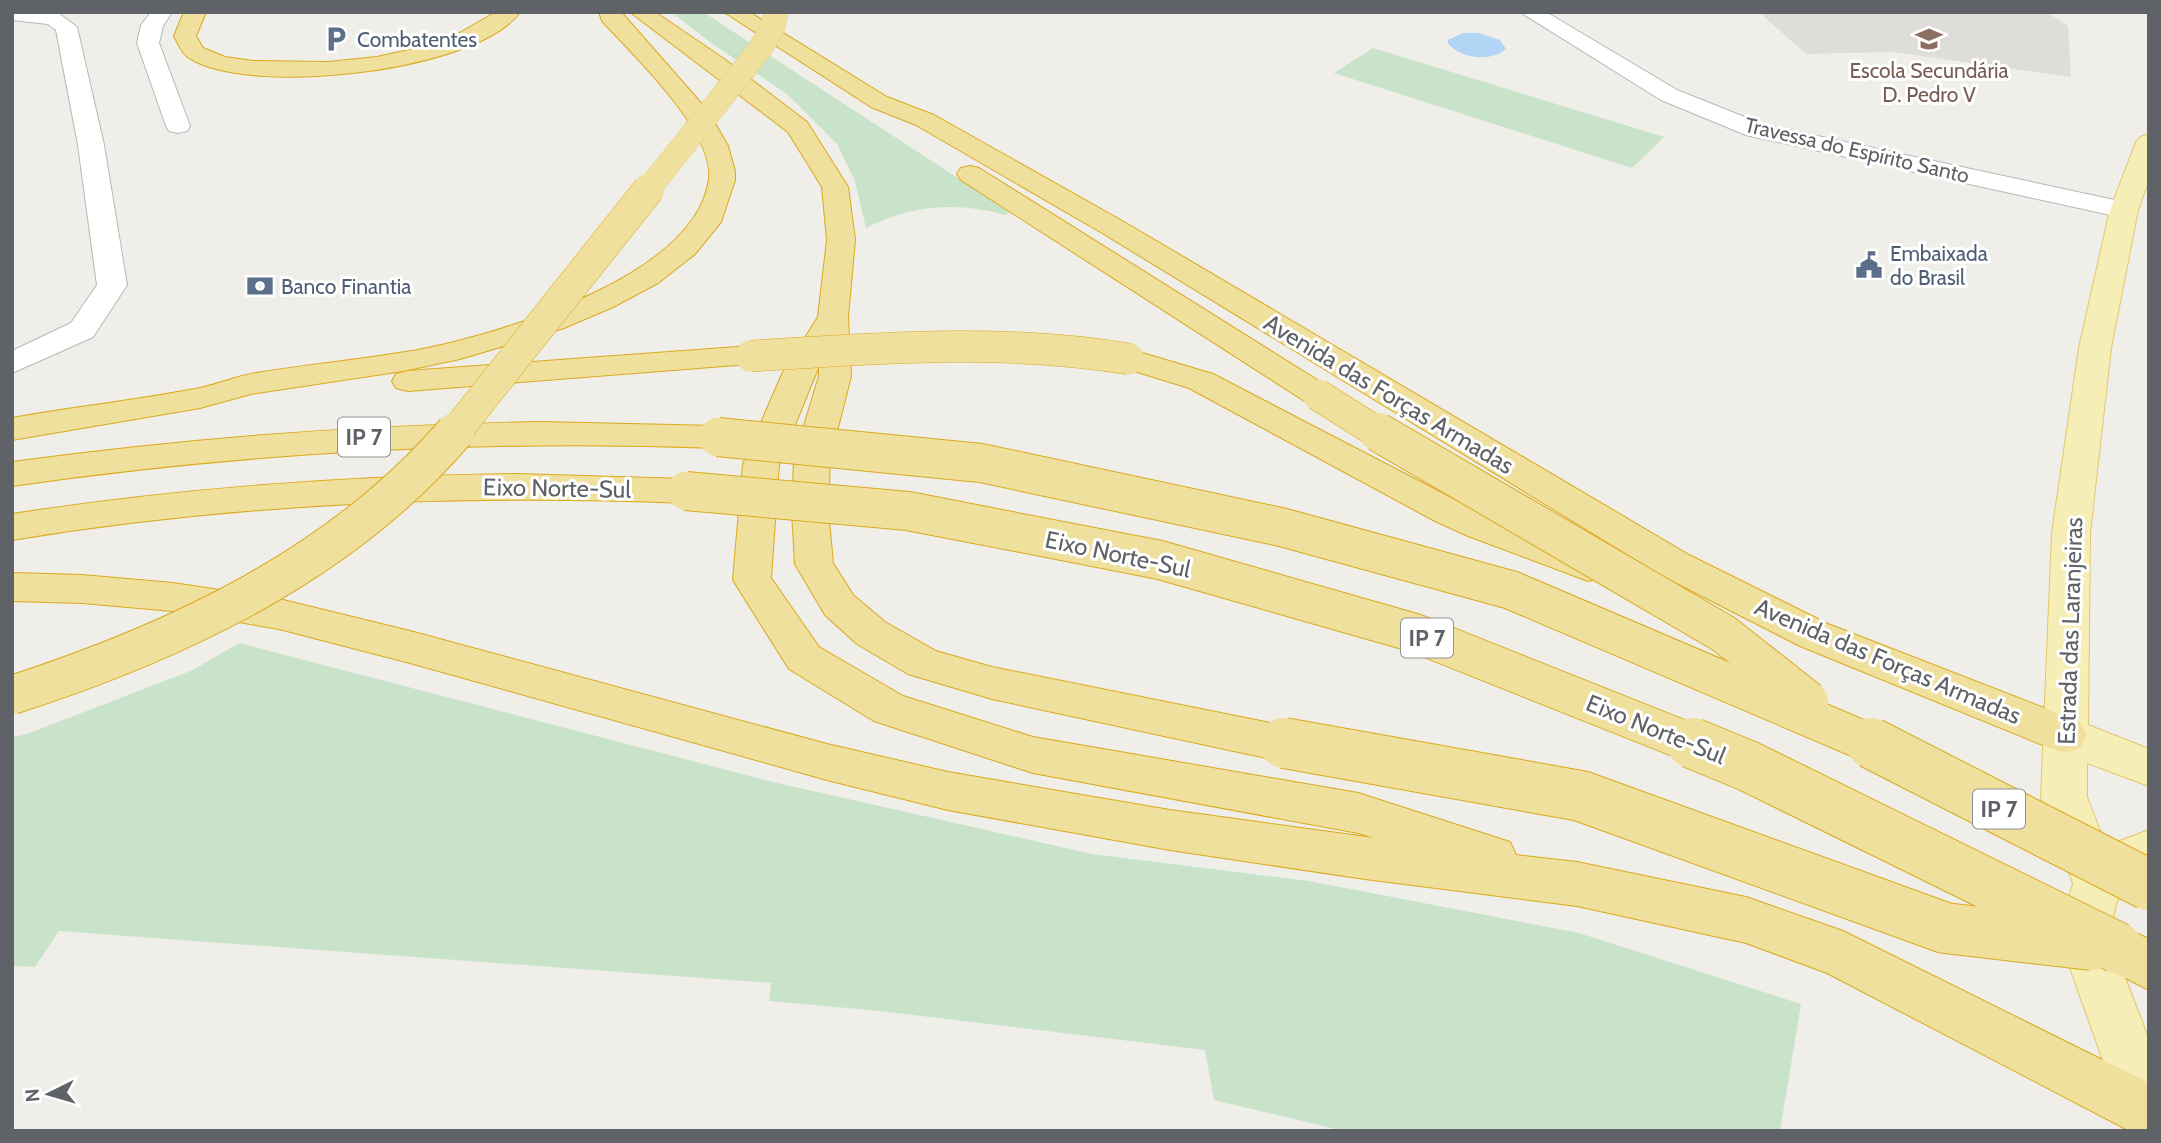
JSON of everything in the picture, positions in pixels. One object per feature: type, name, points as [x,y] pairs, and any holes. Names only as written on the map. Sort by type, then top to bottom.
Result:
[{"type":"highway","points":[[195,12],[187,26],[186,37],[190,46],[202,56],[245,68],[307,71],[376,64],[436,49],[487,29],[510,12]]},
{"type":"highway","points":[[12,429],[82,415],[202,398],[250,384],[427,358],[514,334],[610,298],[666,265],[688,246],[708,221],[723,181],[717,150],[699,117],[610,16],[610,12]]},
{"type":"highway","points":[[640,12],[716,64],[798,127],[835,187],[841,240],[833,317],[835,376],[811,459],[810,511],[814,564],[839,605],[871,633],[923,663],[992,683],[1276,742],[1581,796],[1945,928],[2133,957]]},
{"type":"highway","name":"Avenida das Forças Armadas","points":[[734,12],[879,102],[925,120],[1114,228],[1675,565],[1814,635],[2065,735]]},
{"type":"highway","points":[[12,695],[100,665],[219,611],[321,551],[400,489],[457,428],[760,49],[773,27],[776,12]]},
{"type":"highway","points":[[879,102],[906,134],[1318,395],[1458,482],[1724,634],[1850,733]]},
{"type":"highway","points":[[833,317],[799,372],[761,464],[752,580],[804,658],[889,709],[1033,755],[1358,813],[1577,884]]},
{"type":"highway","points":[[202,398],[244,399],[408,381],[751,356],[923,347],[1029,345],[1101,353],[1201,381],[1481,527],[1591,568],[1814,635]]},
{"type":"highway","name":"IP 7","points":[[12,474],[161,454],[350,438],[529,431],[718,437],[981,463],[1281,527],[1511,590],[1850,733],[2149,885]]},
{"type":"highway","name":"Eixo Norte-Sul","points":[[12,527],[174,504],[346,490],[494,486],[686,491],[908,511],[1134,555],[1415,633],[1748,766],[2133,957]]},
{"type":"highway","points":[[12,587],[173,597],[279,614],[410,647],[827,762],[948,791],[1170,830],[1365,858],[1577,884],[1746,920],[1843,955],[2148,1112]]},
{"type":"main road","name":"Estrada das Laranjeiras","points":[[2097,883],[2064,797],[2071,533],[2095,348],[2124,210],[2149,142]]},
{"type":"main road","points":[[2065,735],[2149,768]]},
{"type":"main road","points":[[2148,1112],[2104,996],[2090,944],[2089,912],[2097,883],[2120,862],[2149,851]]},
{"type":"street","points":[[162,12],[152,25],[148,43],[178,126]]},
{"type":"street","name":"Travessa do Espírito Santo","points":[[1530,12],[1669,95],[1755,130],[2124,210]]},
{"type":"street","points":[[12,14],[54,18],[66,27],[91,145],[112,285],[82,330],[12,363]]},
{"type":"shaded area","name":"Escola Secundária D. Pedro V","points":[[1759,12],[2047,12],[2068,26],[2071,77],[1893,52],[1806,54]]},
{"type":"green space","points":[[671,12],[703,12],[1010,212],[1005,215],[952,207],[916,210],[882,220],[866,228],[855,181],[837,144],[787,94],[714,45]]},
{"type":"green space","points":[[1373,48],[1664,137],[1632,168],[1334,73]]},
{"type":"green space","points":[[239,643],[773,782],[1092,854],[1309,881],[1579,933],[1801,1004],[1780,1131],[1344,1131],[1214,1100],[1205,1050],[880,1011],[769,1001],[771,983],[59,931],[35,967],[12,966],[12,737],[27,734],[193,670]]},
{"type":"water","points":[[1463,33],[1479,33],[1500,40],[1506,49],[1493,56],[1476,57],[1460,53],[1448,43],[1448,40]]},
{"type":"place","name":"Combatentes","points":[[336,39]]},
{"type":"place","name":"Escola Secundária D. Pedro V","points":[[1929,39]]},
{"type":"place","name":"Embaixada do Brasil","points":[[1869,265]]},
{"type":"place","name":"Banco Finantia","points":[[260,286]]}]
